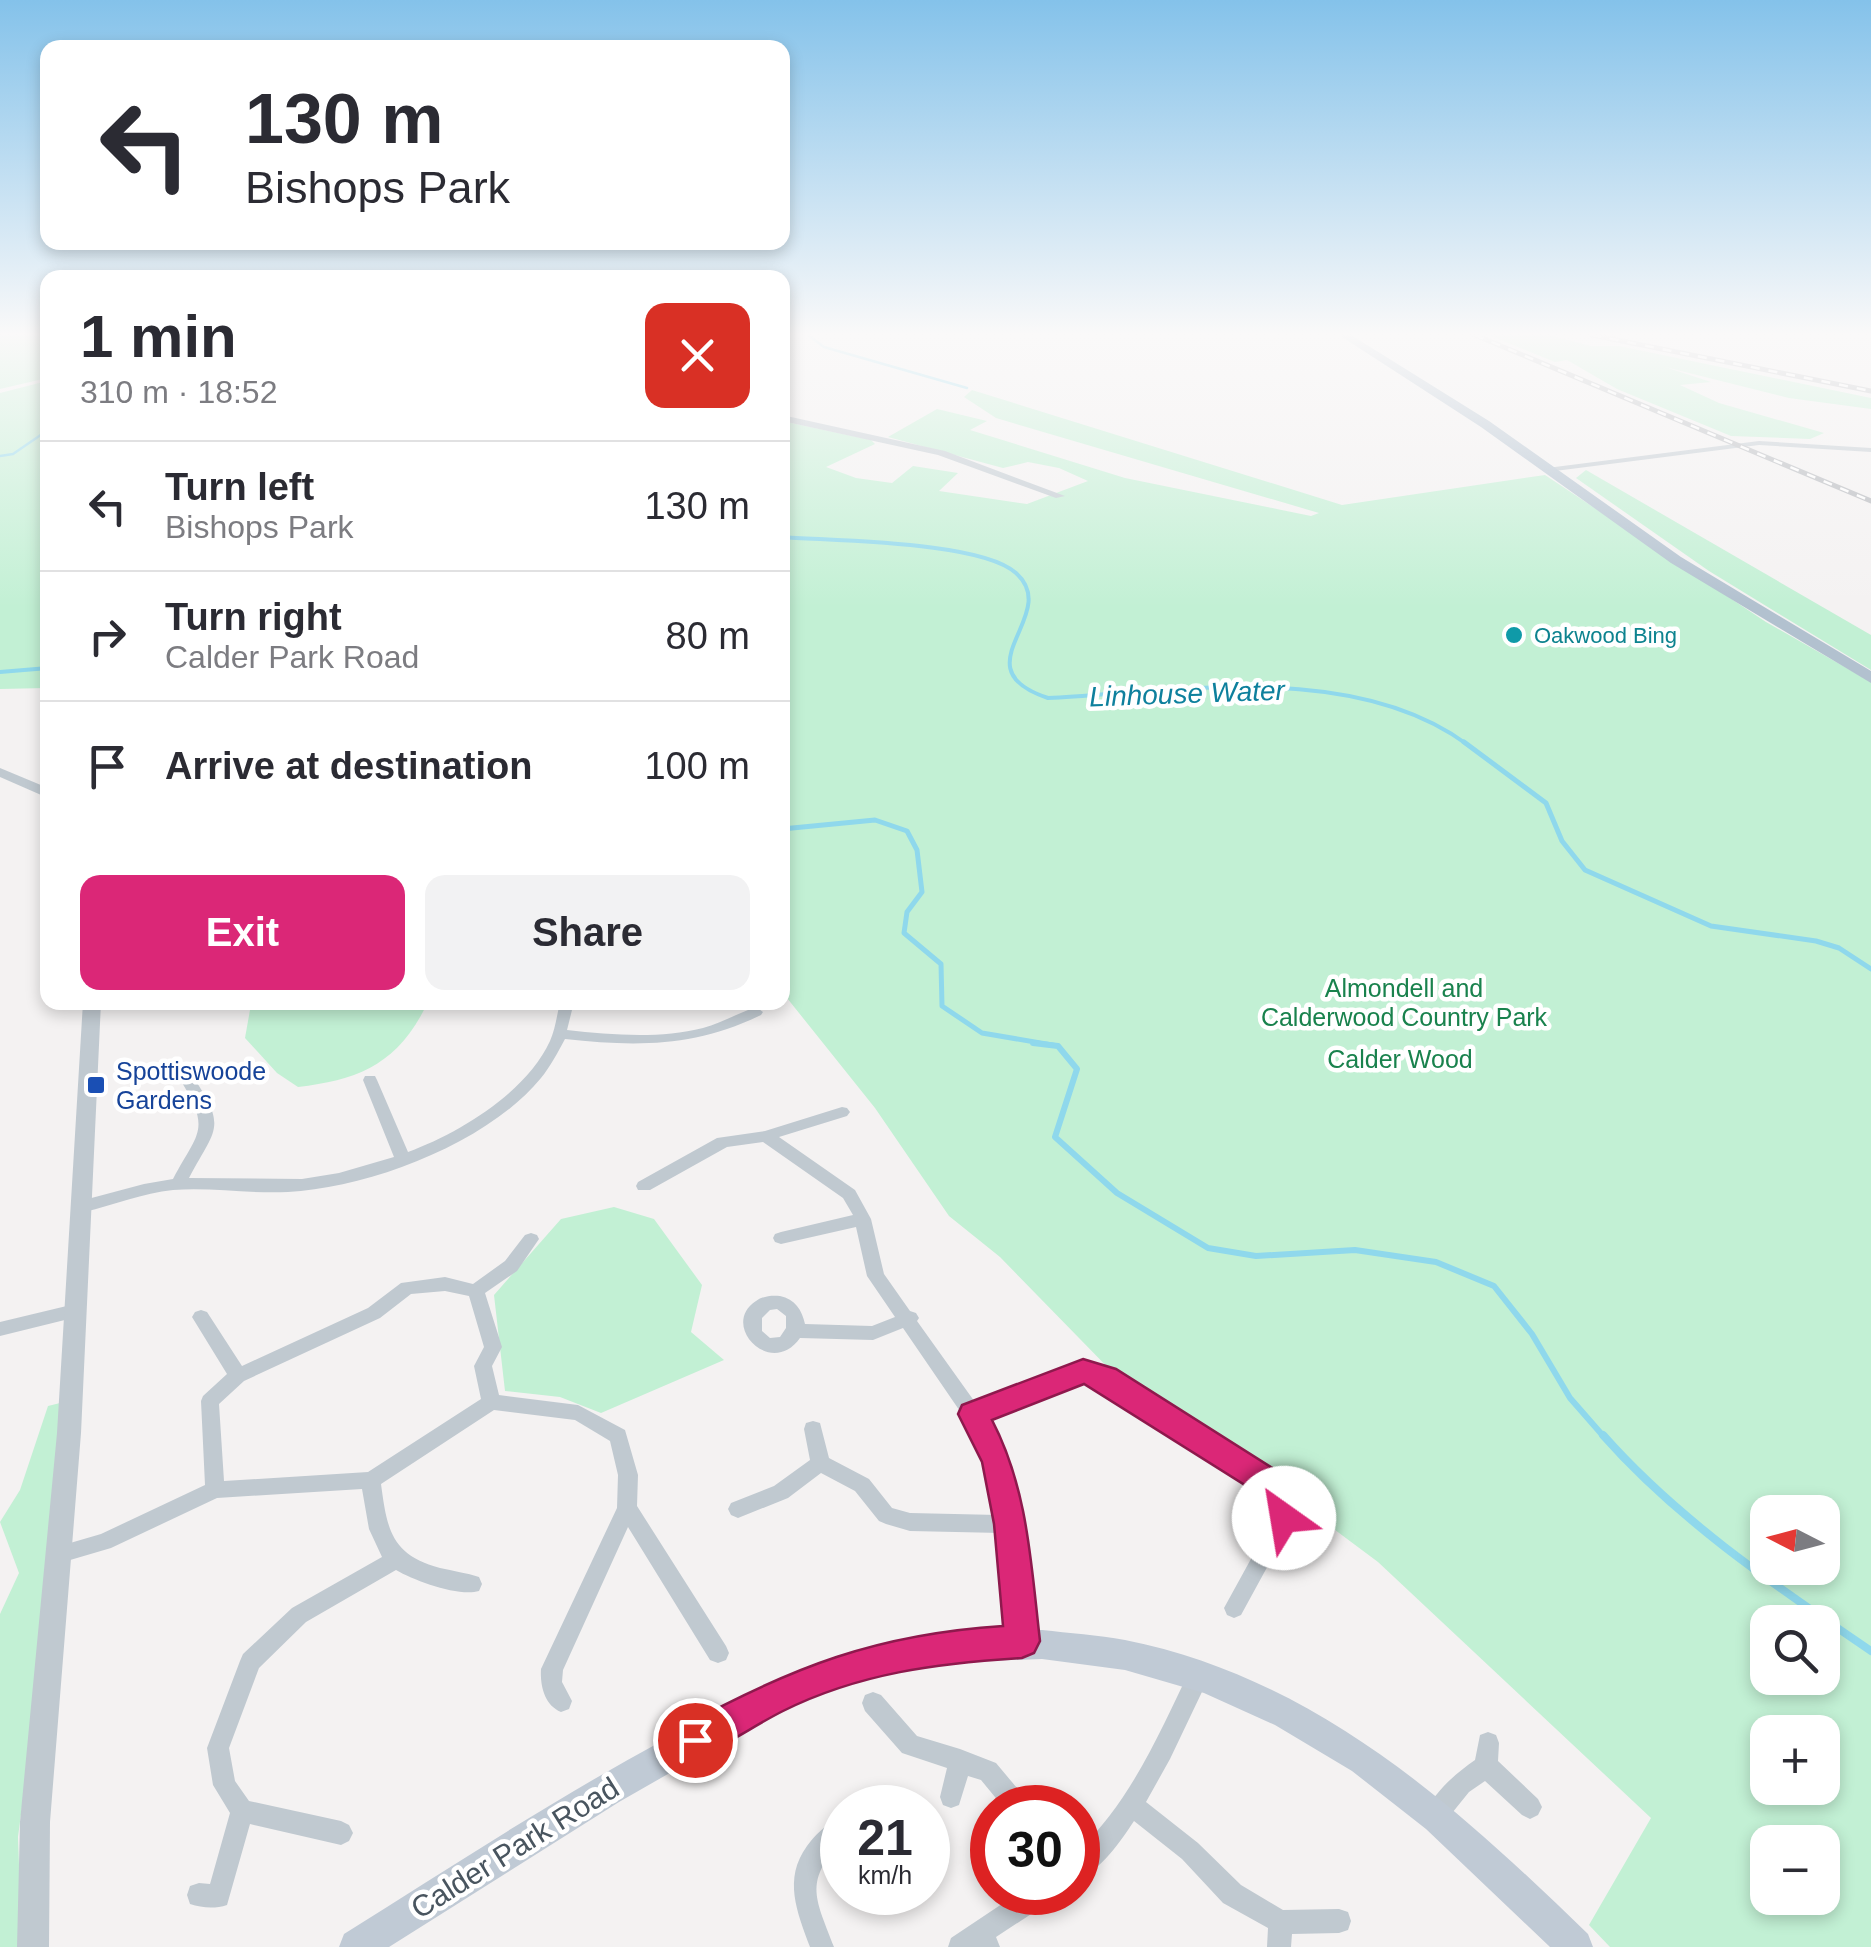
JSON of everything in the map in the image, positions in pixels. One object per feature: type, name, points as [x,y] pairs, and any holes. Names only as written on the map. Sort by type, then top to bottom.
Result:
[{"type":"main road","points":[[1486,426],[1676,560],[1871,678]]},
{"type":"main road","name":"Calder Park Road","points":[[357,1947],[642,1768],[775,1696],[875,1659],[933,1647],[1022,1641],[1116,1650],[1200,1672],[1317,1730],[1436,1815],[1575,1947]]},
{"type":"street","points":[[818,426],[941,453],[1060,496]]},
{"type":"street","points":[[1547,470],[1759,443],[1871,450]]},
{"type":"street","points":[[0,772],[40,790]]},
{"type":"street","points":[[34,1947],[35,1822],[60,1554],[84,1206],[92,1010]]},
{"type":"street","points":[[84,1206],[178,1184],[305,1185],[403,1160],[488,1118],[531,1079],[559,1034],[566,1010]]},
{"type":"street","points":[[559,1034],[647,1041],[693,1037],[724,1030],[756,1012]]},
{"type":"street","points":[[370,1080],[403,1160]]},
{"type":"street","points":[[178,1184],[206,1139],[211,1122],[207,1107],[188,1081]]},
{"type":"street","points":[[644,1186],[723,1142],[766,1136],[842,1112]]},
{"type":"street","points":[[766,1136],[849,1194],[863,1220],[876,1276],[910,1318],[973,1414],[998,1462],[1010,1524],[1022,1641]]},
{"type":"street","points":[[781,1238],[863,1220]]},
{"type":"street","points":[[214,1490],[207,1407],[238,1376],[374,1313],[407,1288],[445,1284],[476,1291],[511,1266],[531,1239]]},
{"type":"street","points":[[476,1291],[492,1347],[483,1366],[491,1402]]},
{"type":"street","points":[[0,1329],[76,1311]]},
{"type":"street","points":[[202,1317],[238,1376]]},
{"type":"street","points":[[796,1331],[873,1333],[910,1318]]},
{"type":"street","points":[[973,1414],[1091,1372],[1263,1479],[1278,1499],[1284,1518],[1234,1608]]},
{"type":"street","points":[[60,1554],[104,1542],[214,1490],[371,1480],[491,1402],[578,1413],[618,1436],[628,1476],[628,1508],[552,1669],[551,1684],[561,1701]]},
{"type":"street","points":[[813,1428],[820,1464]]},
{"type":"street","points":[[820,1464],[862,1485],[886,1516],[910,1522],[1010,1524]]},
{"type":"street","points":[[738,1510],[781,1492],[820,1464]]},
{"type":"street","points":[[371,1480],[376,1531],[395,1560],[426,1576],[472,1584]]},
{"type":"street","points":[[628,1508],[718,1653]]},
{"type":"street","points":[[341,1833],[242,1811],[224,1785],[218,1748],[252,1660],[300,1616],[395,1560]]},
{"type":"street","points":[[1100,1849],[1133,1806],[1200,1672]]},
{"type":"street","points":[[873,1702],[910,1745],[988,1771],[999,1785]]},
{"type":"street","points":[[1436,1815],[1487,1755],[1530,1807]]},
{"type":"street","points":[[950,1796],[960,1760]]},
{"type":"street","points":[[1133,1806],[1190,1851],[1280,1935],[1339,1921]]},
{"type":"street","points":[[199,1894],[218,1896],[242,1811]]},
{"type":"street","points":[[820,1846],[812,1852],[802,1896],[822,1947]]},
{"type":"street","points":[[960,1947],[985,1940],[1015,1915]]},
{"type":"green space","points":[[0,426],[40,426],[40,688],[0,689]]},
{"type":"green space","name":"Almondell and Calderwood Country Park","points":[[790,426],[871,440],[875,444],[826,467],[856,478],[892,483],[913,466],[958,473],[939,491],[1027,504],[1088,481],[1059,468],[1028,462],[1003,468],[888,437],[907,426],[978,426],[970,430],[1125,478],[1311,516],[1319,513],[1023,426],[1087,426],[1342,505],[1545,475],[1766,622],[1871,682],[1871,1947],[1610,1947],[1589,1925],[1651,1818],[1378,1562],[1264,1477],[1121,1381],[1000,1257],[949,1216],[875,1108],[790,1002]]},
{"type":"green space","points":[[1706,426],[1799,426],[1824,433],[1810,439],[1731,436]]},
{"type":"green space","points":[[1586,470],[1871,635],[1871,670],[1709,571],[1576,478]]},
{"type":"green space","points":[[250,1010],[424,1010],[388,1056],[356,1074],[319,1084],[298,1087],[277,1073],[245,1038]]},
{"type":"green space","points":[[614,1207],[654,1219],[702,1285],[691,1332],[724,1360],[601,1413],[560,1397],[505,1391],[494,1295],[561,1219]]},
{"type":"green space","points":[[60,1403],[46,1624],[18,1837],[22,1947],[0,1947],[0,1614],[19,1573],[0,1522],[20,1490],[48,1406]]},
{"type":"waterway","name":"Linhouse Water","points":[[0,456],[13,454],[40,435]]},
{"type":"waterway","name":"Linhouse Water","points":[[790,537],[972,554],[1016,573],[1027,589],[1028,606],[1010,656],[1011,672],[1022,686],[1048,698],[1209,688],[1320,691],[1373,701],[1423,719],[1468,745]]},
{"type":"waterway","points":[[0,672],[40,669]]},
{"type":"waterway","name":"Linhouse Water","points":[[1464,742],[1546,803],[1562,841],[1585,870],[1711,926],[1816,941],[1839,948],[1871,969]]},
{"type":"waterway","points":[[790,828],[875,820],[907,831],[917,850],[922,892],[907,912],[904,933],[941,964],[942,1006],[982,1033],[1058,1046]]},
{"type":"waterway","points":[[1033,1043],[1058,1046]]},
{"type":"waterway","points":[[1058,1046],[1077,1069],[1055,1137],[1117,1193],[1208,1248],[1256,1256],[1355,1250],[1436,1262],[1494,1286],[1532,1334],[1570,1398],[1605,1438]]},
{"type":"waterway","points":[[1603,1435],[1697,1524],[1871,1651]]},
{"type":"railway","points":[[1692,426],[1871,501]]},
{"type":"place","name":"Oakwood Bing","points":[[1514,635]]},
{"type":"place","name":"Spottiswoode Gardens","points":[[96,1085]]},
{"type":"route","points":[[695,1740],[775,1696],[875,1659],[933,1647],[1022,1641],[1010,1524],[998,1462],[973,1414],[1083,1371],[1106,1378],[1263,1479],[1278,1499],[1284,1518]]},
{"type":"park label","name":"Calder Wood","points":[[1400,1059]]}]
